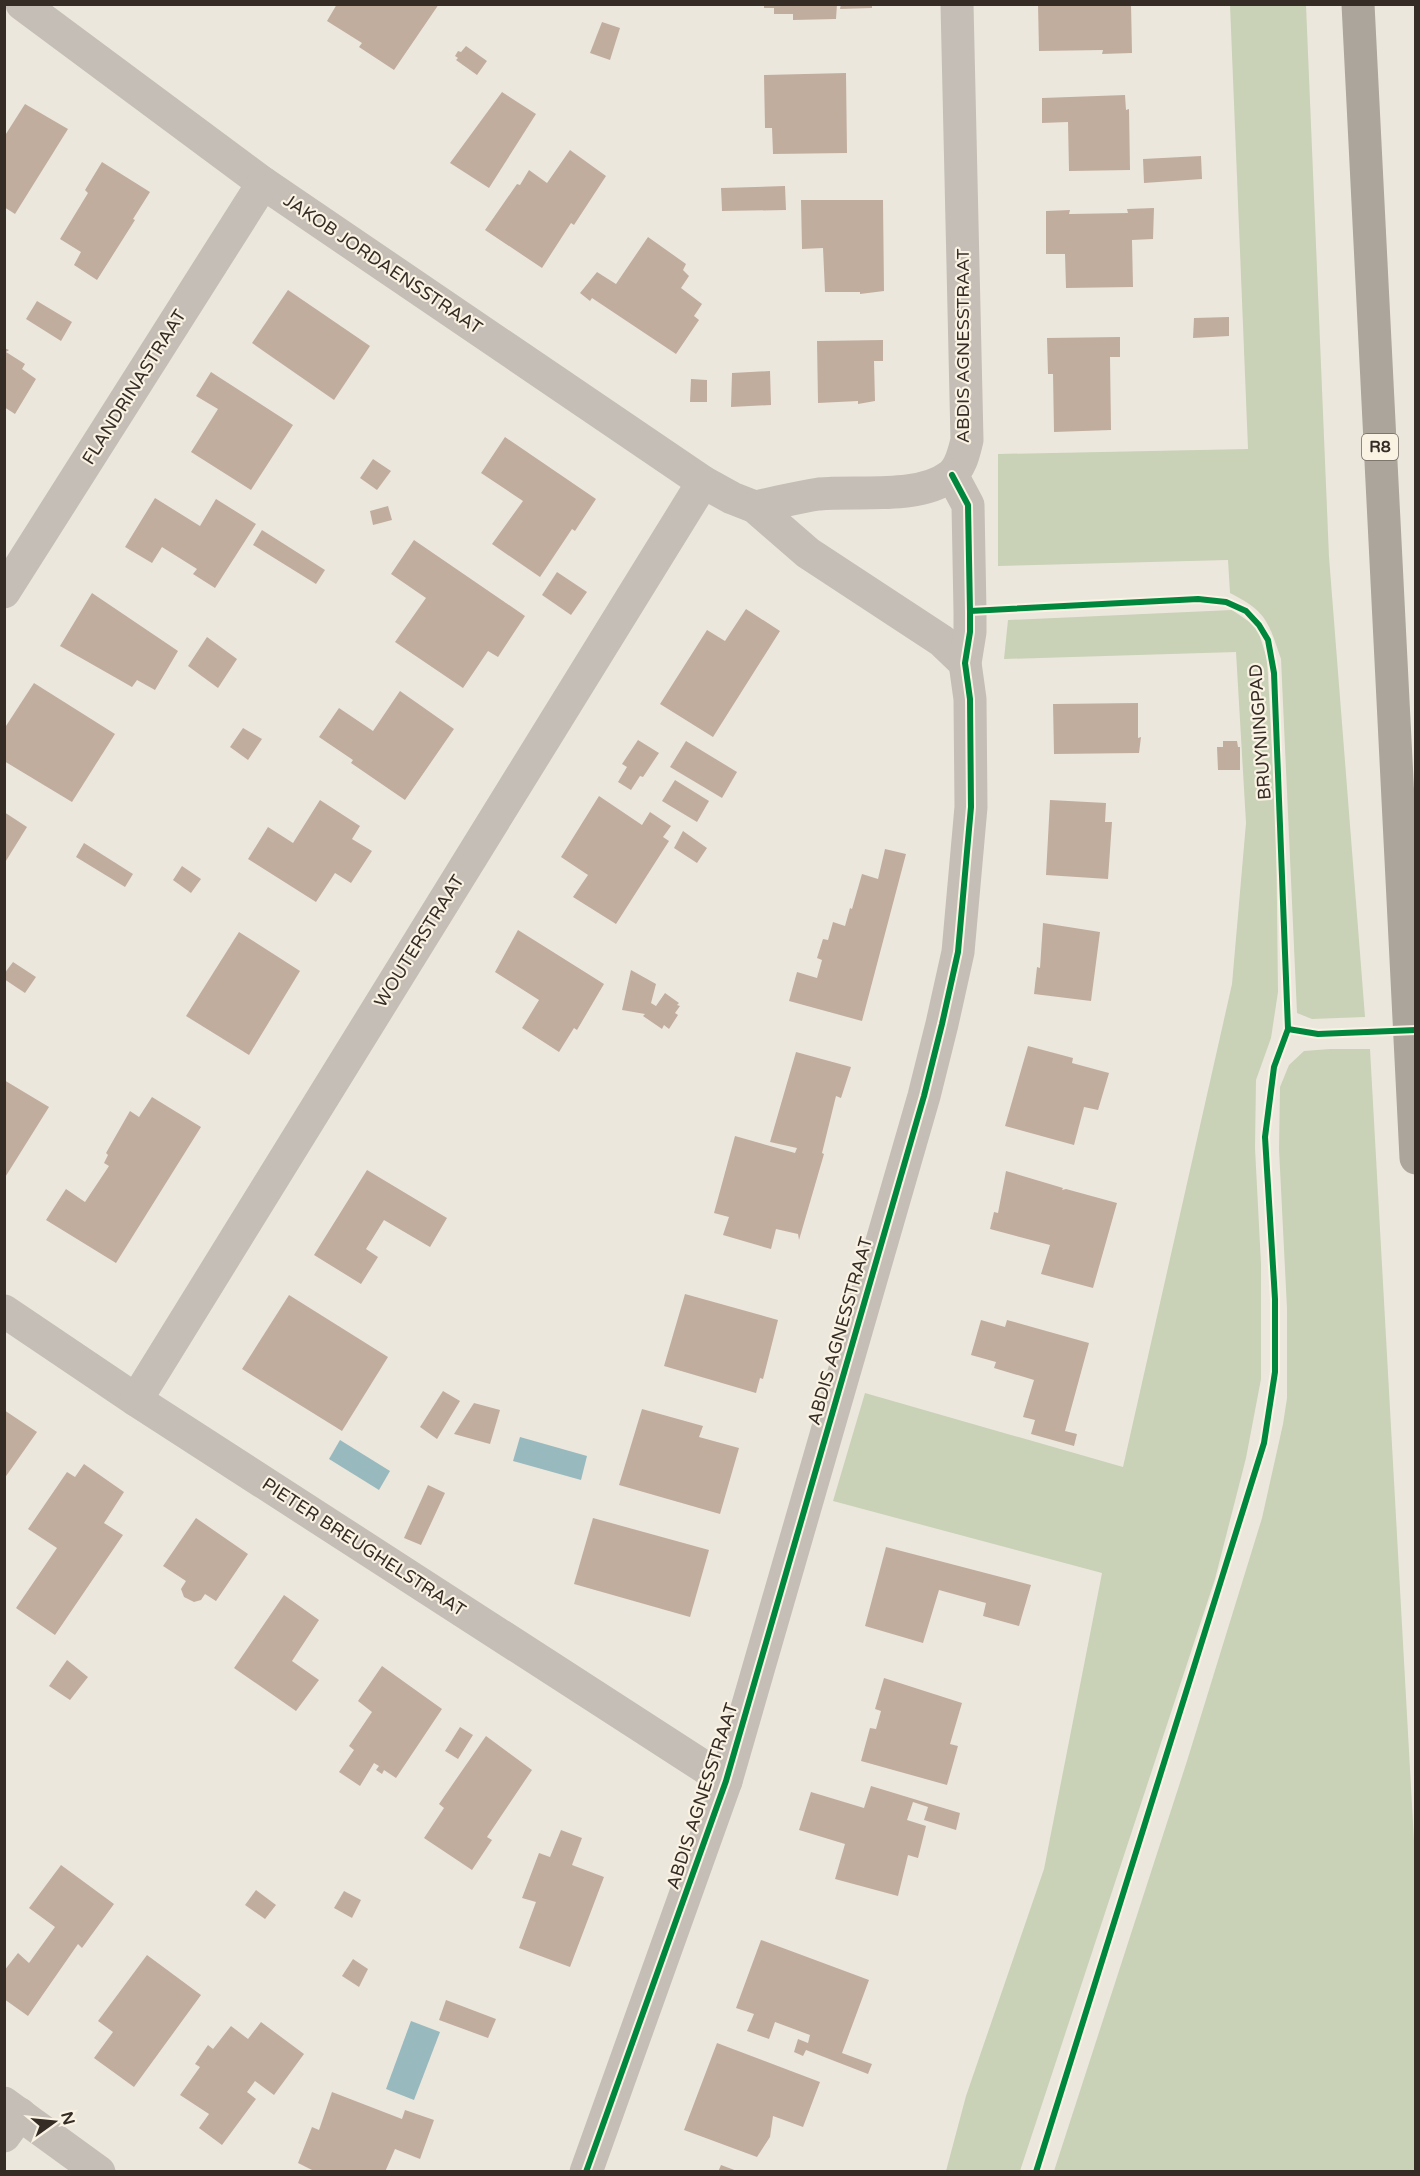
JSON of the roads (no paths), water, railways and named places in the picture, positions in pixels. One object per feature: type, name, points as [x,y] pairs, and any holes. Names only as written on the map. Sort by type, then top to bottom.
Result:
[{"type":"highway","name":"R8","points":[[1358,4],[1416,1158]]},
{"type":"street","name":"JAKOB JORDAENSSTRAAT","points":[[22,4],[263,183],[703,482],[732,498],[756,507],[808,553],[942,640],[965,663]]},
{"type":"street","name":"ABDIS AGNESSTRAAT","points":[[586,2172],[726,1780],[924,1096],[957,952],[971,807],[970,699],[965,663],[970,632],[968,505],[952,475],[961,461],[967,440],[957,4]]},
{"type":"street","name":"FLANDRINASTRAAT","points":[[4,592],[263,183]]},
{"type":"street","points":[[756,507],[819,494],[917,490],[934,486],[952,475]]},
{"type":"street","name":"WOUTERSTRAAT","points":[[135,1400],[703,482]]},
{"type":"street","name":"PIETER BREUGHELSTRAAT","points":[[4,1311],[135,1400],[726,1780]]},
{"type":"street","points":[[10,2118],[99,2172]]},
{"type":"water","points":[[520,1437],[587,1456],[581,1480],[513,1461]]},
{"type":"water","points":[[340,1440],[390,1471],[379,1490],[329,1459]]},
{"type":"water","points":[[411,2021],[440,2032],[414,2100],[386,2089]]}]
